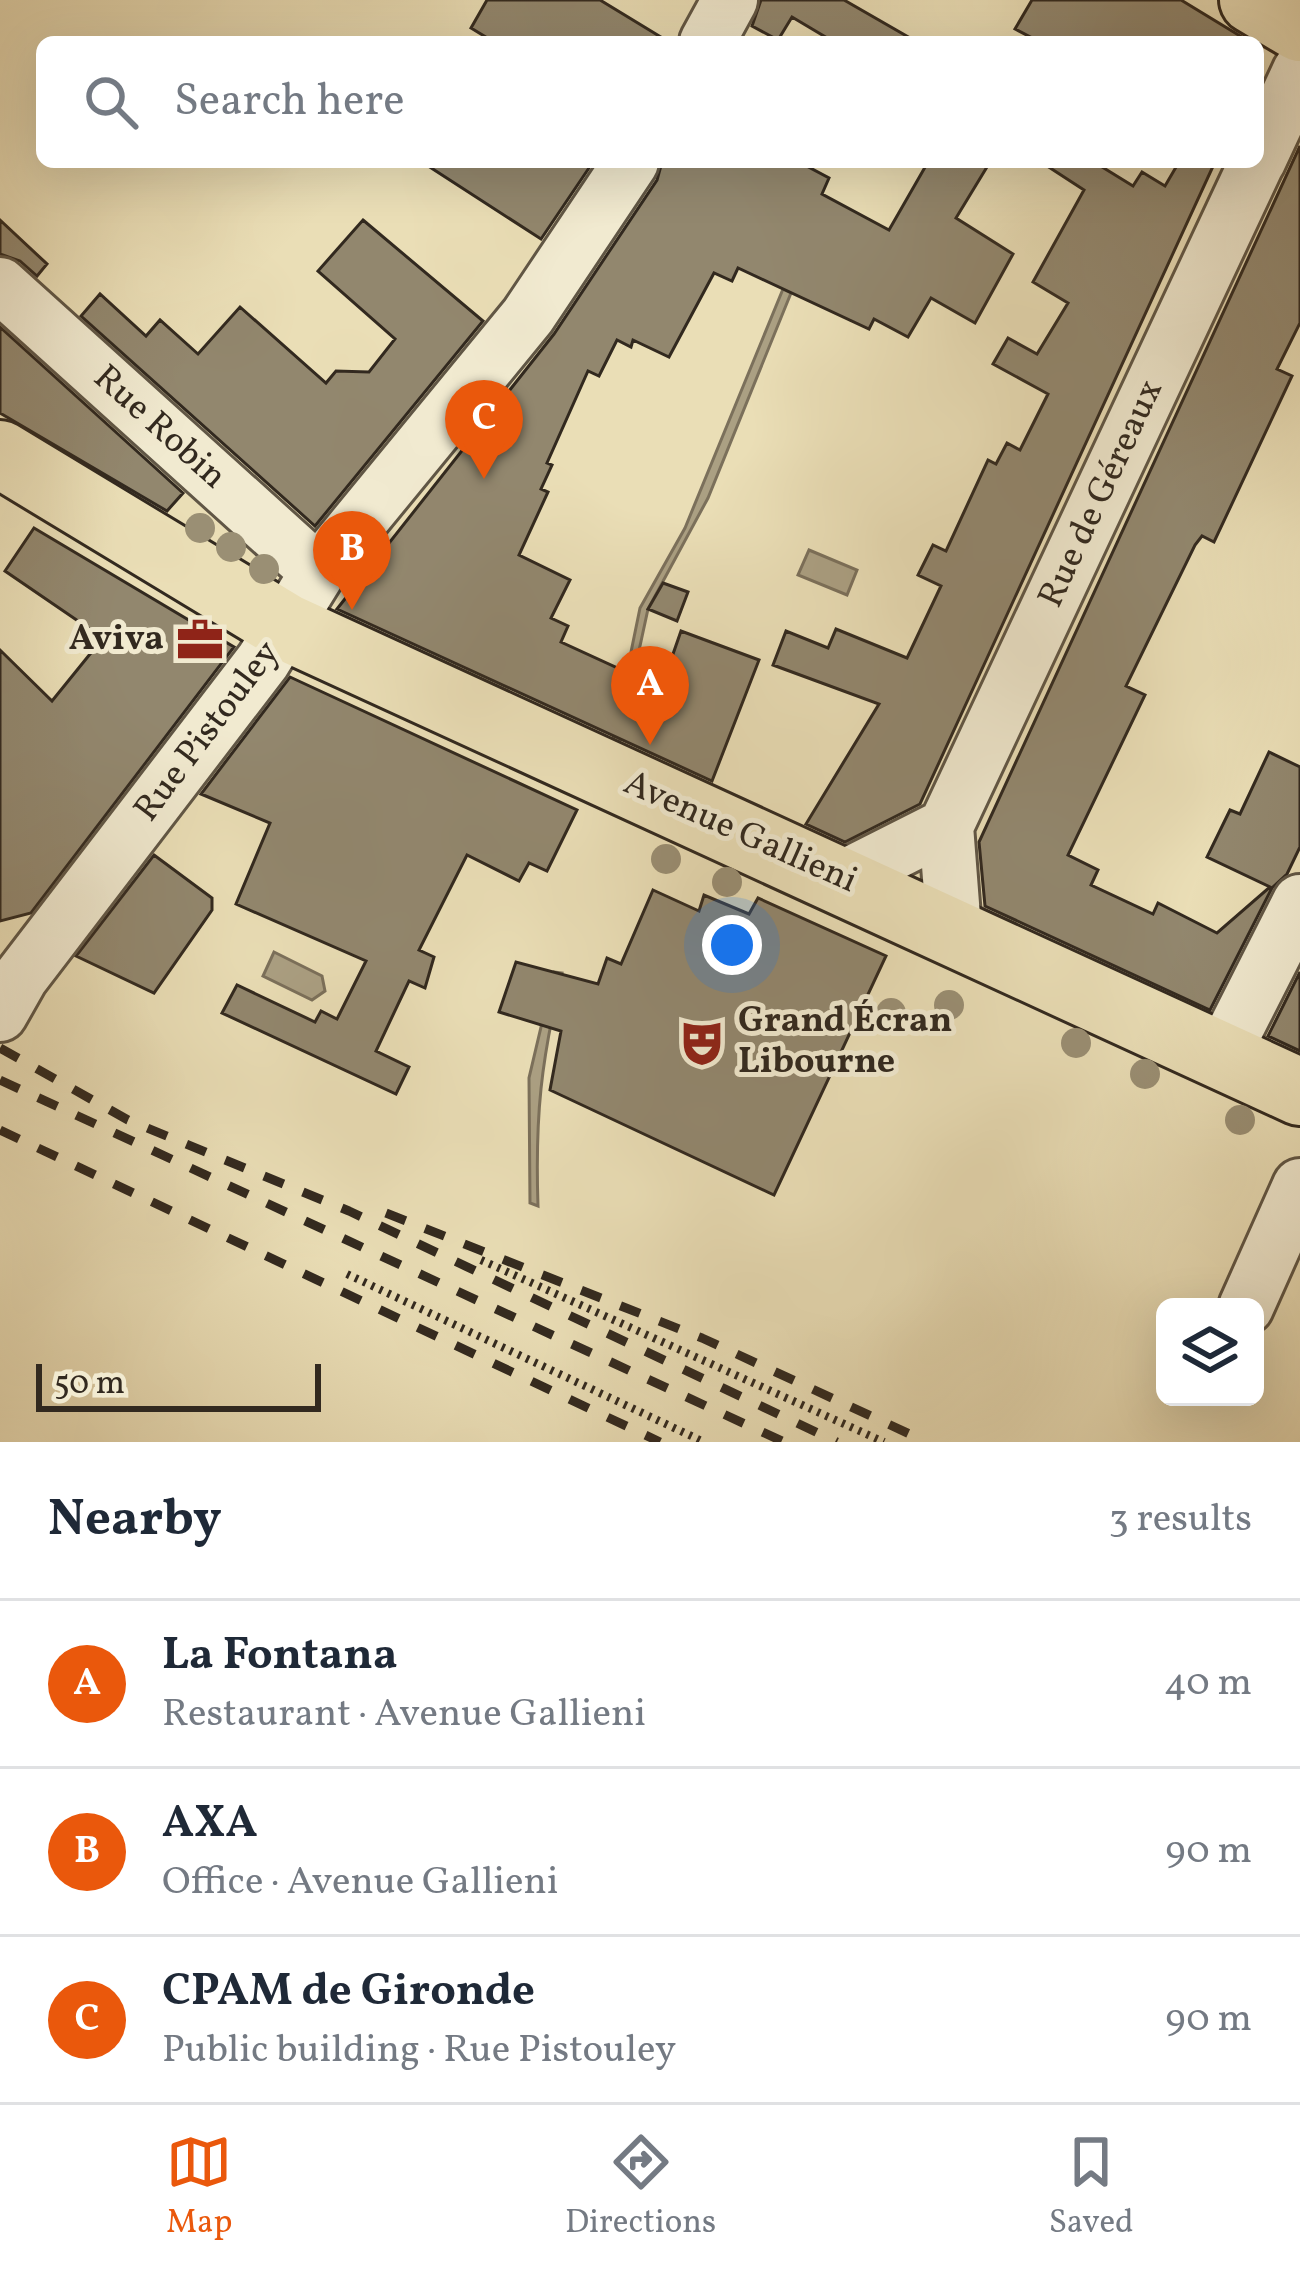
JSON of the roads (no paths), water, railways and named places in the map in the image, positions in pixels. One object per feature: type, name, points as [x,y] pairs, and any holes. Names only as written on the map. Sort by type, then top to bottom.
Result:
[{"type":"main road","points":[[1253,0],[1300,28]]},
{"type":"main road","name":"Avenue Gallieni","points":[[0,454],[302,599],[842,879],[1300,1093]]},
{"type":"street","points":[[710,36],[730,0]]},
{"type":"street","name":"Rue de Géreaux","points":[[1264,148],[1300,71]]},
{"type":"street","name":"Rue Pistouley","points":[[7,986],[302,599],[528,316],[627,168]]},
{"type":"street","name":"Rue de Géreaux","points":[[954,930],[946,826],[1255,168]]},
{"type":"street","name":"Rue Robin","points":[[0,285],[302,599]]},
{"type":"street","points":[[842,879],[946,826]]},
{"type":"street","points":[[1222,1056],[1300,902]]},
{"type":"street","points":[[1250,1298],[1300,1186]]},
{"type":"railway","points":[[0,1048],[128,1120],[349,1211],[837,1442]]},
{"type":"railway","points":[[0,1080],[784,1442]]},
{"type":"railway","points":[[0,1130],[660,1442]]},
{"type":"railway","points":[[386,1213],[702,1338],[927,1442]]},
{"type":"place","name":"CPAM de Gironde","points":[[484,479]]},
{"type":"place","name":"AXA","points":[[352,610]]},
{"type":"place","name":"Aviva","points":[[200,640]]},
{"type":"place","name":"La Fontana","points":[[650,745]]},
{"type":"place","name":"Grand Écran Libourne","points":[[702,1043]]}]
